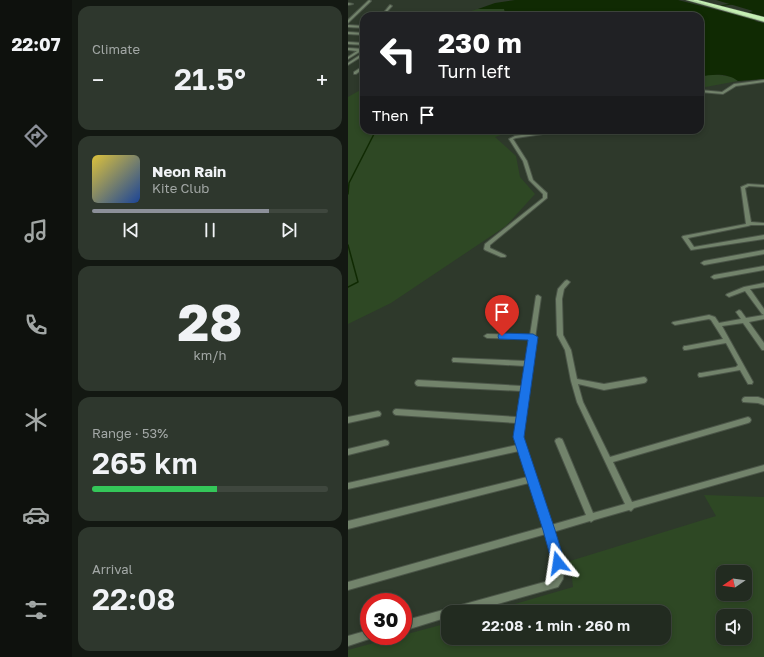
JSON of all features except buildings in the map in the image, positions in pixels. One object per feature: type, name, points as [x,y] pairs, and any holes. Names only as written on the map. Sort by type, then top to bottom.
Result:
[{"type":"highway","points":[[693,0],[747,13]]},
{"type":"highway","points":[[702,0],[764,19]]},
{"type":"main road","points":[[688,0],[747,13]]},
{"type":"main road","points":[[708,0],[747,13]]},
{"type":"street","points":[[348,22],[370,1]]},
{"type":"street","points":[[386,12],[391,6]]},
{"type":"street","points":[[348,26],[360,27]]},
{"type":"street","points":[[348,33],[360,34]]},
{"type":"street","points":[[356,43],[360,40]]},
{"type":"street","points":[[348,43],[360,44]]},
{"type":"street","points":[[348,49],[360,50]]},
{"type":"street","points":[[348,58],[360,51]]},
{"type":"street","points":[[348,64],[360,56]]},
{"type":"street","points":[[355,74],[360,71]]},
{"type":"street","points":[[704,91],[723,93],[735,84],[764,81]]},
{"type":"street","points":[[503,256],[487,249],[487,245],[545,198],[545,194],[531,180],[525,160],[511,140],[514,138],[538,134]]},
{"type":"street","points":[[749,223],[743,187],[748,185],[764,186]]},
{"type":"street","points":[[764,224],[749,223],[748,226],[685,237],[693,248],[764,237]]},
{"type":"street","points":[[704,263],[764,252]]},
{"type":"street","points":[[714,277],[764,268]]},
{"type":"street","points":[[566,282],[561,289],[559,299],[560,335],[568,350],[580,402],[610,460],[631,506]]},
{"type":"street","points":[[729,295],[746,288],[764,285]]},
{"type":"street","points":[[746,288],[764,313]]},
{"type":"street","points":[[478,605],[555,584],[560,579],[560,572],[549,530],[518,437],[538,297]]},
{"type":"street","points":[[739,312],[764,348]]},
{"type":"street","points":[[675,323],[709,317],[713,318],[750,382]]},
{"type":"street","points":[[718,325],[764,317]]},
{"type":"street","points":[[487,336],[533,337]]},
{"type":"street","points":[[686,348],[727,341]]},
{"type":"street","points":[[455,360],[529,364]]},
{"type":"street","points":[[700,375],[737,369],[741,365]]},
{"type":"street","points":[[574,381],[604,387],[644,380]]},
{"type":"street","points":[[418,384],[526,389]]},
{"type":"street","points":[[745,400],[764,402]]},
{"type":"street","points":[[396,412],[521,420]]},
{"type":"street","points":[[348,420],[378,414]]},
{"type":"street","points":[[610,460],[748,420]]},
{"type":"street","points":[[559,441],[591,518]]},
{"type":"street","points":[[348,452],[385,443]]},
{"type":"street","points":[[348,486],[521,447]]},
{"type":"street","points":[[348,586],[764,468]]},
{"type":"street","points":[[348,525],[531,479]]},
{"type":"street","points":[[412,623],[441,615]]},
{"type":"street","points":[[348,641],[360,638]]},
{"type":"shaded area","points":[[515,0],[678,0],[741,16],[753,11],[716,0],[764,0],[764,17],[755,21],[764,23],[764,79],[738,81],[725,75],[704,76],[704,12],[505,12],[504,9],[478,9],[495,3]]},
{"type":"shaded area","points":[[498,8],[504,9],[505,12],[468,12],[478,9]]},
{"type":"shaded area","points":[[712,74],[733,77],[738,81],[704,87],[704,76]]},
{"type":"shaded area","points":[[360,90],[360,134],[503,134],[495,137],[516,156],[520,177],[535,194],[506,226],[391,303],[348,324],[348,97]]},
{"type":"shaded area","points":[[704,495],[764,497],[764,657],[348,657],[348,650],[367,645],[412,645],[412,633],[441,625],[441,645],[671,645],[671,605],[511,605],[573,587],[570,561],[716,516]]},
{"type":"waterway","points":[[719,6],[732,4]]},
{"type":"waterway","points":[[348,194],[349,183],[374,134]]},
{"type":"waterway","points":[[348,245],[358,282],[348,287]]},
{"type":"route","points":[[502,336],[533,337],[518,437],[549,530],[558,563]]}]
